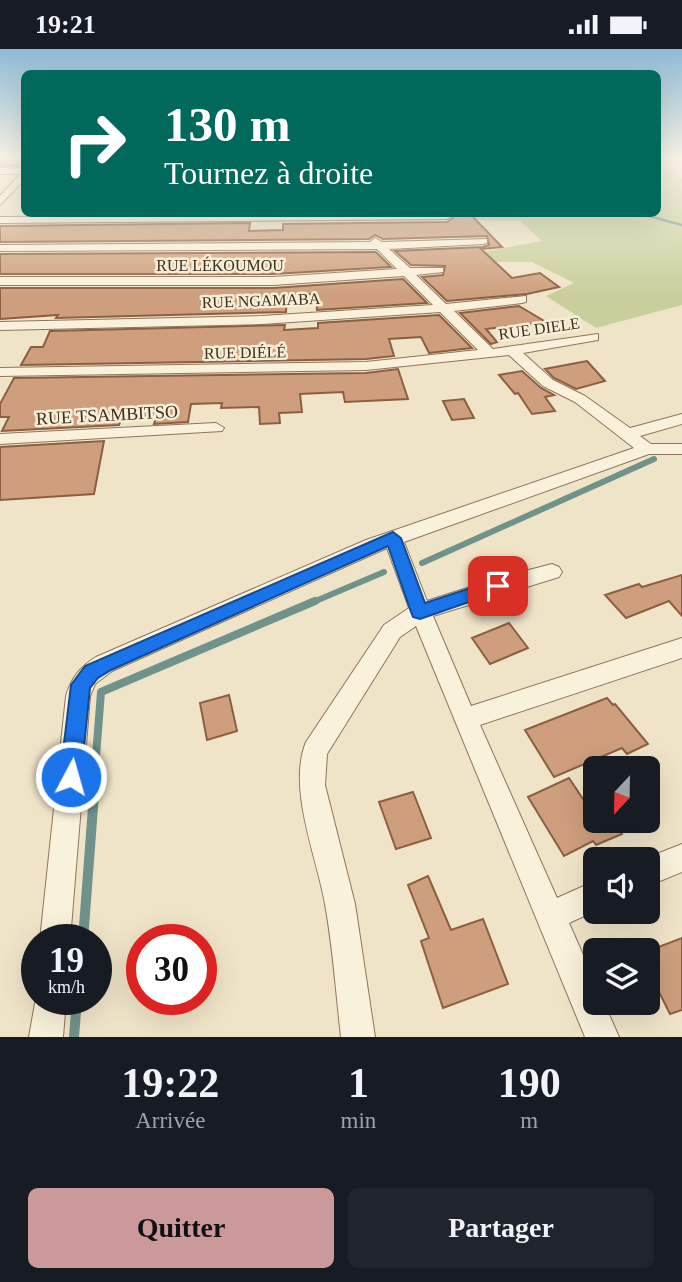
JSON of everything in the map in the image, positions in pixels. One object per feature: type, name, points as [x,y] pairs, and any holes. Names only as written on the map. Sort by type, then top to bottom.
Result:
[{"type":"street","points":[[0,220],[209,217]]},
{"type":"street","points":[[350,217],[489,353]]},
{"type":"street","points":[[0,248],[483,241]]},
{"type":"street","name":"RUE LÉKOUMOU","points":[[0,281],[273,281],[439,270]]},
{"type":"street","name":"RUE NGAMABA","points":[[0,325],[270,318],[445,309],[522,299]]},
{"type":"street","name":"RUE DIELE","points":[[489,353],[593,337]]},
{"type":"street","points":[[512,351],[548,383],[580,400],[647,449]]},
{"type":"street","name":"RUE DIÉLÉ","points":[[0,372],[366,366],[489,353]]},
{"type":"street","points":[[627,434],[682,419]]},
{"type":"street","name":"RUE TSAMBITSO","points":[[0,439],[216,428]]},
{"type":"street","points":[[57,924],[78,696],[80,685],[92,672],[117,658],[393,538],[647,449],[682,449]]},
{"type":"street","points":[[393,538],[420,612],[502,810],[552,915],[602,1037]]},
{"type":"street","points":[[358,1037],[340,904],[312,785],[315,751],[393,631],[420,612],[498,586],[552,572]]},
{"type":"street","points":[[465,719],[682,648]]},
{"type":"street","points":[[660,867],[682,858]]},
{"type":"street","points":[[552,915],[583,901]]},
{"type":"street","points":[[46,1037],[48,1015]]},
{"type":"green space","points":[[661,203],[682,203],[682,305],[596,328],[546,296],[574,283],[532,262],[496,262],[481,252],[542,241],[520,221],[468,220],[466,217],[661,217]]},
{"type":"building","points":[[473,217],[502,247],[481,249],[512,278],[540,273],[559,287],[527,294],[447,301],[422,277],[443,275],[445,266],[411,265],[395,251],[483,247],[489,245],[487,236],[383,239],[375,235],[369,239],[0,242],[0,226],[250,223],[249,231],[283,230],[283,224],[447,222],[453,218]]},
{"type":"building","points":[[376,252],[391,267],[273,274],[0,274],[0,254]]},
{"type":"building","points":[[403,279],[427,303],[317,310],[316,294],[287,295],[286,312],[56,318],[58,315],[0,319],[0,288],[273,288]]},
{"type":"building","points":[[519,306],[546,322],[486,329],[497,342],[491,344],[460,313]]},
{"type":"building","points":[[439,315],[472,348],[429,353],[421,337],[389,339],[394,356],[366,359],[21,365],[31,347],[43,347],[50,331],[285,325],[284,330],[318,328],[318,323]]},
{"type":"building","points":[[587,361],[605,381],[576,389],[554,378],[545,369]]},
{"type":"building","points":[[398,369],[408,399],[345,402],[343,392],[300,394],[302,412],[279,413],[280,423],[260,424],[259,407],[221,408],[222,403],[191,404],[188,422],[154,424],[156,417],[121,419],[119,425],[2,431],[9,417],[0,417],[0,404],[14,378],[366,373]]},
{"type":"building","points":[[522,371],[541,388],[554,395],[545,397],[555,411],[532,414],[518,393],[515,394],[499,375]]},
{"type":"building","points":[[464,399],[474,418],[452,420],[443,401]]},
{"type":"building","points":[[104,441],[94,494],[0,500],[0,447]]},
{"type":"building","points":[[682,575],[682,616],[669,601],[626,618],[605,595],[639,584],[642,587]]},
{"type":"building","points":[[509,623],[528,648],[490,664],[472,638]]},
{"type":"building","points":[[229,695],[237,731],[207,740],[200,703]]},
{"type":"building","points":[[607,698],[648,744],[627,754],[622,748],[603,756],[583,756],[583,765],[554,777],[525,730]]},
{"type":"building","points":[[569,778],[583,799],[583,833],[622,834],[596,845],[593,841],[564,856],[528,797]]},
{"type":"building","points":[[413,792],[431,838],[396,849],[379,802]]},
{"type":"building","points":[[428,876],[451,930],[483,919],[508,984],[443,1008],[421,941],[429,938],[408,885]]},
{"type":"building","points":[[682,938],[682,1010],[670,1014],[660,994],[660,946]]},
{"type":"waterway","points":[[653,217],[682,225]]},
{"type":"waterway","points":[[422,563],[654,459]]},
{"type":"waterway","points":[[311,603],[384,572]]},
{"type":"waterway","points":[[93,795],[101,692],[315,601]]},
{"type":"waterway","points":[[84,924],[94,794]]},
{"type":"waterway","points":[[74,1037],[76,1015]]},
{"type":"route","points":[[71,777],[80,685],[104,664],[393,538],[420,612],[498,586]]}]
